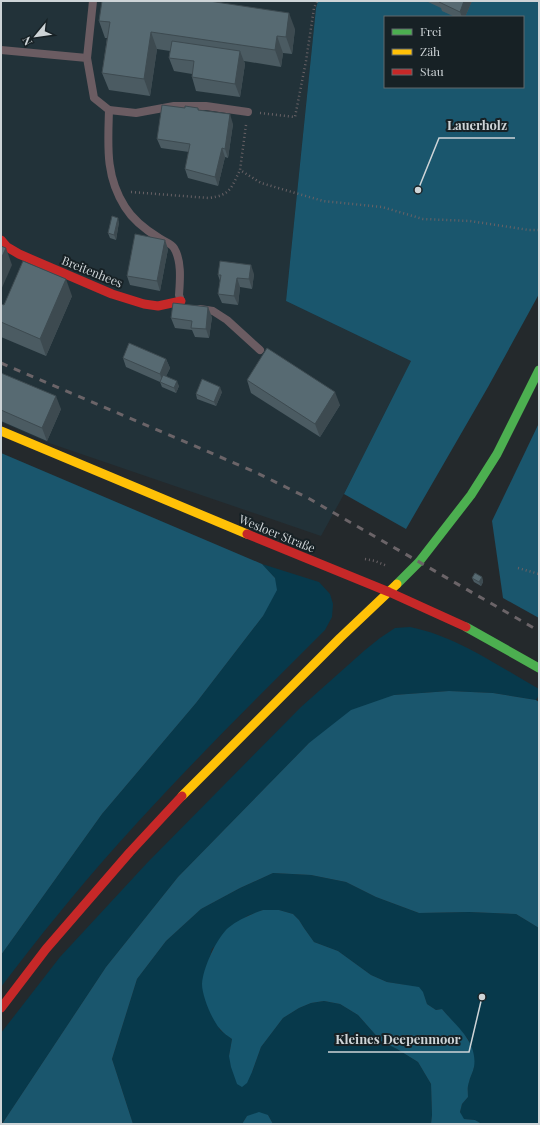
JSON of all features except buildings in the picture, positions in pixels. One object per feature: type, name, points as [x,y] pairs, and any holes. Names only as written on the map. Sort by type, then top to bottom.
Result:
[{"type":"main road","name":"Breitenhees","points":[[1,240],[7,247],[19,254],[112,294],[144,304],[158,306],[185,305]]},
{"type":"main road","points":[[1,1008],[46,949],[130,852],[185,793],[419,562],[471,495],[497,454],[539,370]]},
{"type":"main road","name":"Wesloer Straße","points":[[1,431],[236,530],[390,592],[457,622],[539,668]]},
{"type":"lane","points":[[93,1],[86,58],[94,98],[109,110],[136,113],[174,106],[206,106],[248,112]]},
{"type":"lane","points":[[1,50],[86,58]]},
{"type":"lane","points":[[109,110],[109,168],[116,191],[126,208],[141,225],[173,246],[178,258],[179,295],[185,305],[213,311],[227,320],[260,350]]},
{"type":"path","points":[[116,191],[209,198],[221,196],[230,190],[240,170],[248,112],[295,117],[306,62],[314,8],[317,1]]},
{"type":"path","points":[[240,170],[261,183],[323,201],[382,207],[424,218],[470,221],[529,230],[539,230]]},
{"type":"path","points":[[518,568],[539,574]]},
{"type":"shaded area","points":[[1,1],[318,1],[316,8],[286,301],[411,361],[344,494],[321,536],[49,443],[1,422]]},
{"type":"shaded area","points":[[318,1],[539,1],[539,294],[488,387],[406,529],[344,494],[411,361],[286,301],[316,8]]},
{"type":"shaded area","points":[[539,423],[539,618],[503,598],[492,521]]},
{"type":"shaded area","points":[[1,453],[262,564],[275,578],[277,590],[263,616],[196,703],[102,814],[1,955]]},
{"type":"shaded area","points":[[262,564],[319,582],[330,594],[333,604],[332,617],[325,630],[143,816],[43,932],[1,987],[1,955],[102,814],[196,703],[263,616],[275,578]]},
{"type":"shaded area","points":[[410,627],[444,637],[476,653],[539,689],[539,695],[536,700],[493,693],[449,691],[394,695],[309,743],[178,877],[106,967],[1,1124],[1,1033],[60,957],[147,863],[301,707],[380,638],[395,628]]},
{"type":"shaded area","points":[[449,691],[493,693],[536,700],[539,702],[539,928],[516,914],[469,912],[419,913],[376,897],[346,882],[311,875],[273,873],[240,888],[201,909],[166,941],[137,979],[112,1059],[133,1124],[2,1124],[106,967],[178,877],[309,743],[351,710],[394,695]]},
{"type":"shaded area","points":[[273,873],[311,875],[346,882],[376,897],[419,913],[469,912],[516,914],[539,928],[539,1124],[482,1124],[475,1120],[463,1119],[460,1112],[462,1104],[468,1097],[468,1084],[474,1067],[473,1053],[468,1039],[442,1009],[436,1010],[427,1004],[423,993],[405,985],[387,982],[371,975],[338,951],[314,942],[293,914],[279,910],[263,910],[247,916],[212,949],[202,984],[220,1030],[232,1039],[229,1056],[252,1072],[261,1047],[283,1018],[299,1008],[311,1003],[324,1001],[340,1004],[358,1015],[381,1041],[418,1062],[431,1084],[431,1124],[273,1124],[268,1115],[247,1116],[242,1124],[133,1124],[112,1059],[137,979],[166,941],[201,909],[240,888]]},
{"type":"shaded area","points":[[263,910],[279,910],[293,914],[314,942],[338,951],[371,975],[387,982],[419,987],[423,992],[427,1004],[436,1010],[442,1009],[465,1035],[473,1050],[474,1067],[469,1080],[468,1097],[462,1104],[460,1112],[464,1119],[475,1120],[482,1124],[431,1124],[431,1084],[418,1062],[381,1041],[358,1015],[340,1004],[324,1001],[311,1003],[299,1008],[283,1018],[261,1047],[247,1083],[242,1087],[237,1084],[229,1056],[232,1039],[221,1030],[211,1014],[202,989],[203,977],[211,954],[223,933],[240,920]]},
{"type":"shaded area","points":[[259,1112],[268,1115],[273,1124],[242,1124],[247,1116]]},
{"type":"railway","points":[[1,363],[253,471],[308,498],[539,631]]},
{"type":"traffic: fast","points":[[397,584],[419,562],[471,495],[497,454],[539,370]]},
{"type":"traffic: fast","points":[[466,627],[539,668]]},
{"type":"traffic: slow","points":[[1,431],[247,534]]},
{"type":"traffic: slow","points":[[182,796],[340,638],[397,584]]},
{"type":"traffic: jam","points":[[1,240],[7,247],[19,254],[112,294],[144,304],[158,306],[181,301]]},
{"type":"traffic: jam","points":[[247,534],[389,592],[466,627]]},
{"type":"traffic: jam","points":[[1,1008],[46,949],[130,852],[182,796]]},
{"type":"place","name":"Lauerholz","points":[[418,190]]},
{"type":"place","name":"Kleines Deepenmoor","points":[[482,997]]}]
